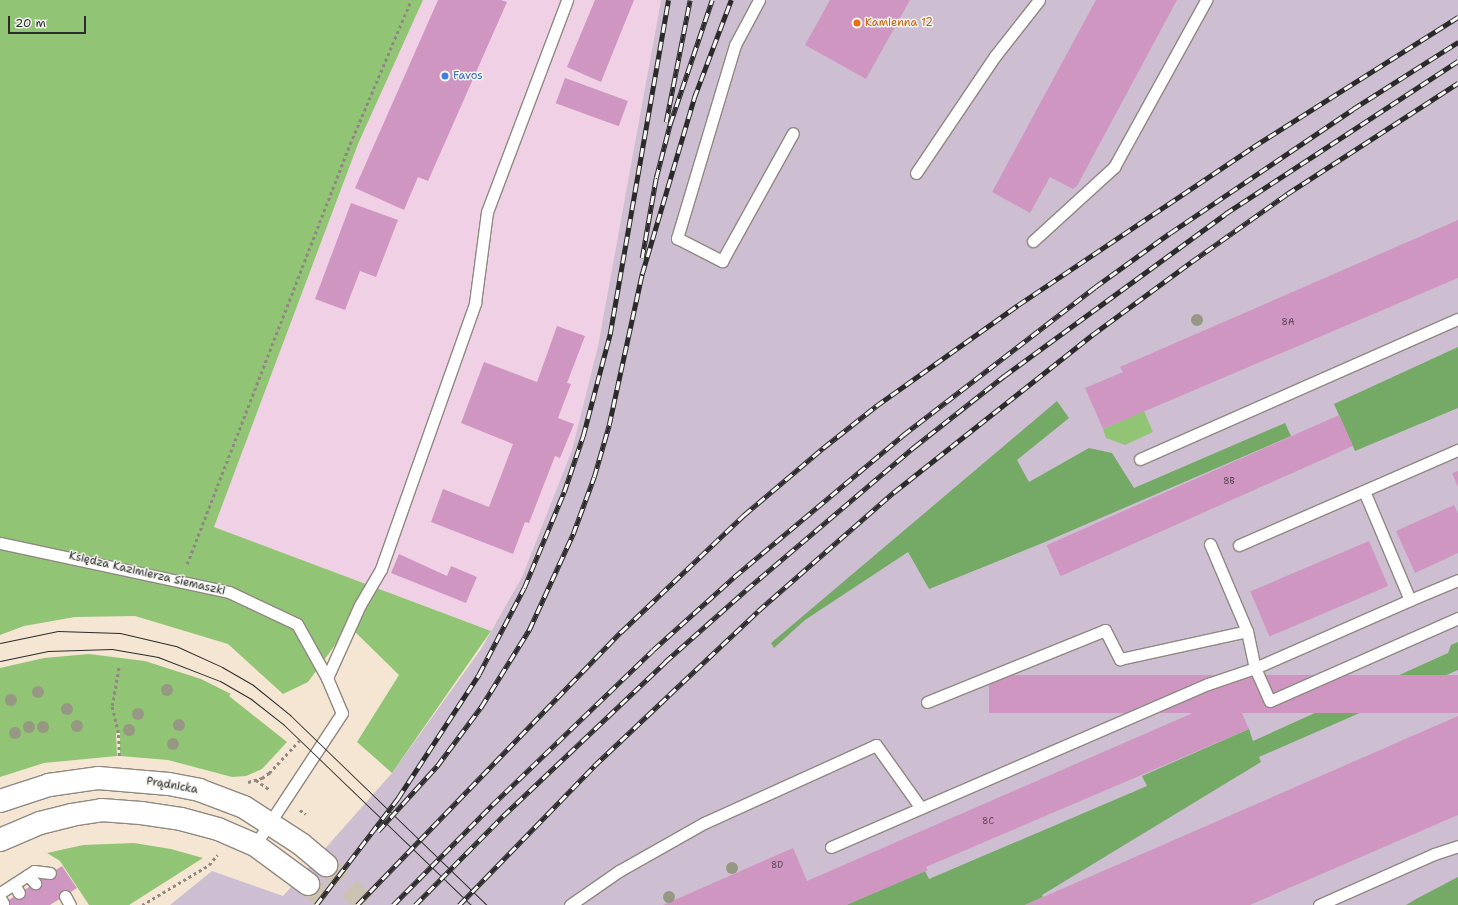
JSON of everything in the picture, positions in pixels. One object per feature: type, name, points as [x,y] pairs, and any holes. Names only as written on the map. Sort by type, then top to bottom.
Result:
[{"type":"street","name":"Prądnicka","points":[[0,801],[49,785],[98,778],[126,779],[199,790],[237,804],[269,822],[326,865]]},
{"type":"street","points":[[0,840],[40,823],[101,810],[181,819],[218,829],[255,844],[308,884]]},
{"type":"lane","points":[[327,678],[360,605],[381,569],[475,303],[487,212],[567,0]]},
{"type":"lane","points":[[759,0],[735,45],[677,238],[722,260],[794,133]]},
{"type":"lane","points":[[916,173],[994,56],[1039,0]]},
{"type":"lane","points":[[1033,241],[1114,167],[1206,0]]},
{"type":"lane","points":[[1140,459],[1458,319]]},
{"type":"lane","points":[[1239,545],[1458,450]]},
{"type":"lane","points":[[1364,491],[1410,600]]},
{"type":"lane","name":"Księdza Kazimierza Siemaszki","points":[[0,543],[179,583],[229,592],[297,624],[327,678],[342,713],[269,822]]},
{"type":"lane","points":[[1210,544],[1247,631],[1255,668],[1270,701],[1458,618]]},
{"type":"lane","points":[[831,848],[1208,684],[1255,668],[1458,580]]},
{"type":"lane","points":[[927,702],[1104,630],[1120,659],[1247,631]]},
{"type":"lane","points":[[570,905],[619,871],[704,823],[876,745],[921,808]]},
{"type":"lane","points":[[255,844],[269,822]]},
{"type":"lane","points":[[1319,905],[1434,854],[1458,846]]},
{"type":"lane","points":[[1,898],[32,879],[34,871],[50,873]]},
{"type":"path","points":[[179,583],[350,144],[411,0]]},
{"type":"path","points":[[119,668],[112,706],[118,733],[119,757]]},
{"type":"path","points":[[142,905],[209,865],[219,851]]},
{"type":"shaded area","points":[[423,0],[661,0],[598,346],[572,450],[522,577],[491,631],[214,527],[358,144]]},
{"type":"shaded area","points":[[661,0],[1458,0],[1458,889],[1426,905],[170,905],[212,871],[283,896],[392,773],[481,649],[522,577],[572,450],[598,346]]},
{"type":"green space","points":[[0,0],[423,0],[358,144],[214,527],[491,631],[392,773],[357,742],[399,675],[349,626],[308,682],[283,694],[228,644],[135,616],[75,617],[24,626],[0,635]]},
{"type":"green space","points":[[1458,347],[1458,408],[1355,451],[1334,404]]},
{"type":"green space","points":[[1057,401],[1069,418],[1017,460],[1029,482],[1089,448],[1112,453],[1134,488],[1285,423],[1291,436],[1045,542],[929,589],[908,552],[805,620],[774,648],[771,643]]},
{"type":"green space","points":[[1144,411],[1153,432],[1125,445],[1106,438],[1103,429]]},
{"type":"green space","points":[[1458,642],[1458,670],[1259,757],[1261,762],[1042,895],[1043,897],[1025,905],[846,905],[925,871],[929,879],[1147,786],[1142,776],[1249,729],[1253,741],[1448,653],[1451,645]]},
{"type":"green space","points":[[89,654],[145,661],[201,679],[231,694],[229,696],[287,742],[262,769],[246,776],[232,777],[168,760],[120,756],[120,733],[116,733],[117,756],[44,763],[0,777],[0,668],[44,658]]},
{"type":"green space","points":[[134,843],[171,849],[203,858],[129,905],[89,905],[60,861],[47,853],[83,845]]},
{"type":"green space","points":[[1458,877],[1458,905],[1406,905],[1416,899]]},
{"type":"building","points":[[438,0],[501,0],[507,2],[428,181],[418,177],[404,210],[355,188]]},
{"type":"building","points":[[595,0],[634,0],[601,82],[567,67]]},
{"type":"building","name":"Kamienna 12","points":[[830,0],[910,0],[866,79],[805,45]]},
{"type":"building","points":[[1096,0],[1177,0],[1077,186],[1073,189],[1050,177],[1030,213],[992,192]]},
{"type":"building","points":[[565,78],[628,101],[619,126],[556,103]]},
{"type":"building","points":[[351,203],[398,220],[376,277],[360,271],[345,310],[315,299]]},
{"type":"building","points":[[1458,220],[1458,278],[1103,429],[1085,388],[1123,372],[1120,367]]},
{"type":"building","points":[[557,326],[585,336],[567,383],[571,384],[558,418],[574,424],[560,458],[555,456],[529,523],[525,522],[513,554],[431,522],[443,489],[489,507],[513,444],[461,423],[484,362],[537,382]]},
{"type":"building","points":[[1339,415],[1353,446],[1060,576],[1047,545]]},
{"type":"building","points":[[1458,471],[1458,487],[1452,473]]},
{"type":"building","points":[[1454,505],[1458,513],[1458,553],[1415,573],[1396,531]]},
{"type":"building","points":[[1369,541],[1388,586],[1269,637],[1250,591]]},
{"type":"building","points":[[399,554],[447,576],[451,566],[477,577],[466,603],[391,573]]},
{"type":"building","points":[[989,675],[1458,675],[1458,713],[989,713]]},
{"type":"building","points":[[1234,695],[1249,729],[926,867],[928,870],[846,905],[663,905],[793,848],[807,881]]},
{"type":"building","points":[[1458,716],[1458,815],[1250,905],[1025,905]]},
{"type":"building","points":[[62,866],[77,888],[50,905],[1,905]]},
{"type":"tunnel","points":[[326,865],[367,905]]},
{"type":"tunnel","points":[[308,884],[330,905]]},
{"type":"tram line","points":[[0,643],[58,631],[120,633],[176,646],[222,667],[253,685],[290,715],[487,905]]},
{"type":"tram line","points":[[0,661],[48,651],[112,649],[158,657],[220,681],[251,699],[284,725],[471,905]]},
{"type":"railway","points":[[316,905],[398,798],[479,674],[524,588],[564,492],[583,436],[610,334],[668,0]]},
{"type":"railway","points":[[666,122],[690,0]]},
{"type":"railway","points":[[642,258],[656,178],[670,124],[712,0]]},
{"type":"railway","points":[[378,831],[437,766],[481,707],[529,630],[573,534],[594,477],[609,425],[642,274],[694,98],[731,0]]},
{"type":"railway","points":[[357,905],[621,632],[744,515],[823,448],[876,406],[1018,305],[1253,147],[1458,17]]},
{"type":"railway","points":[[393,905],[492,805],[653,650],[734,577],[903,435],[1095,287],[1170,233],[1353,109],[1458,42]]},
{"type":"railway","points":[[415,905],[503,816],[665,662],[746,590],[914,447],[1004,376],[1225,214],[1458,61]]},
{"type":"railway","points":[[459,905],[594,766],[758,611],[894,492],[1092,335],[1191,262],[1287,194],[1458,83]]},
{"type":"place","name":"Kamienna 12","points":[[857,23]]},
{"type":"place","name":"Favos","points":[[445,76]]}]
